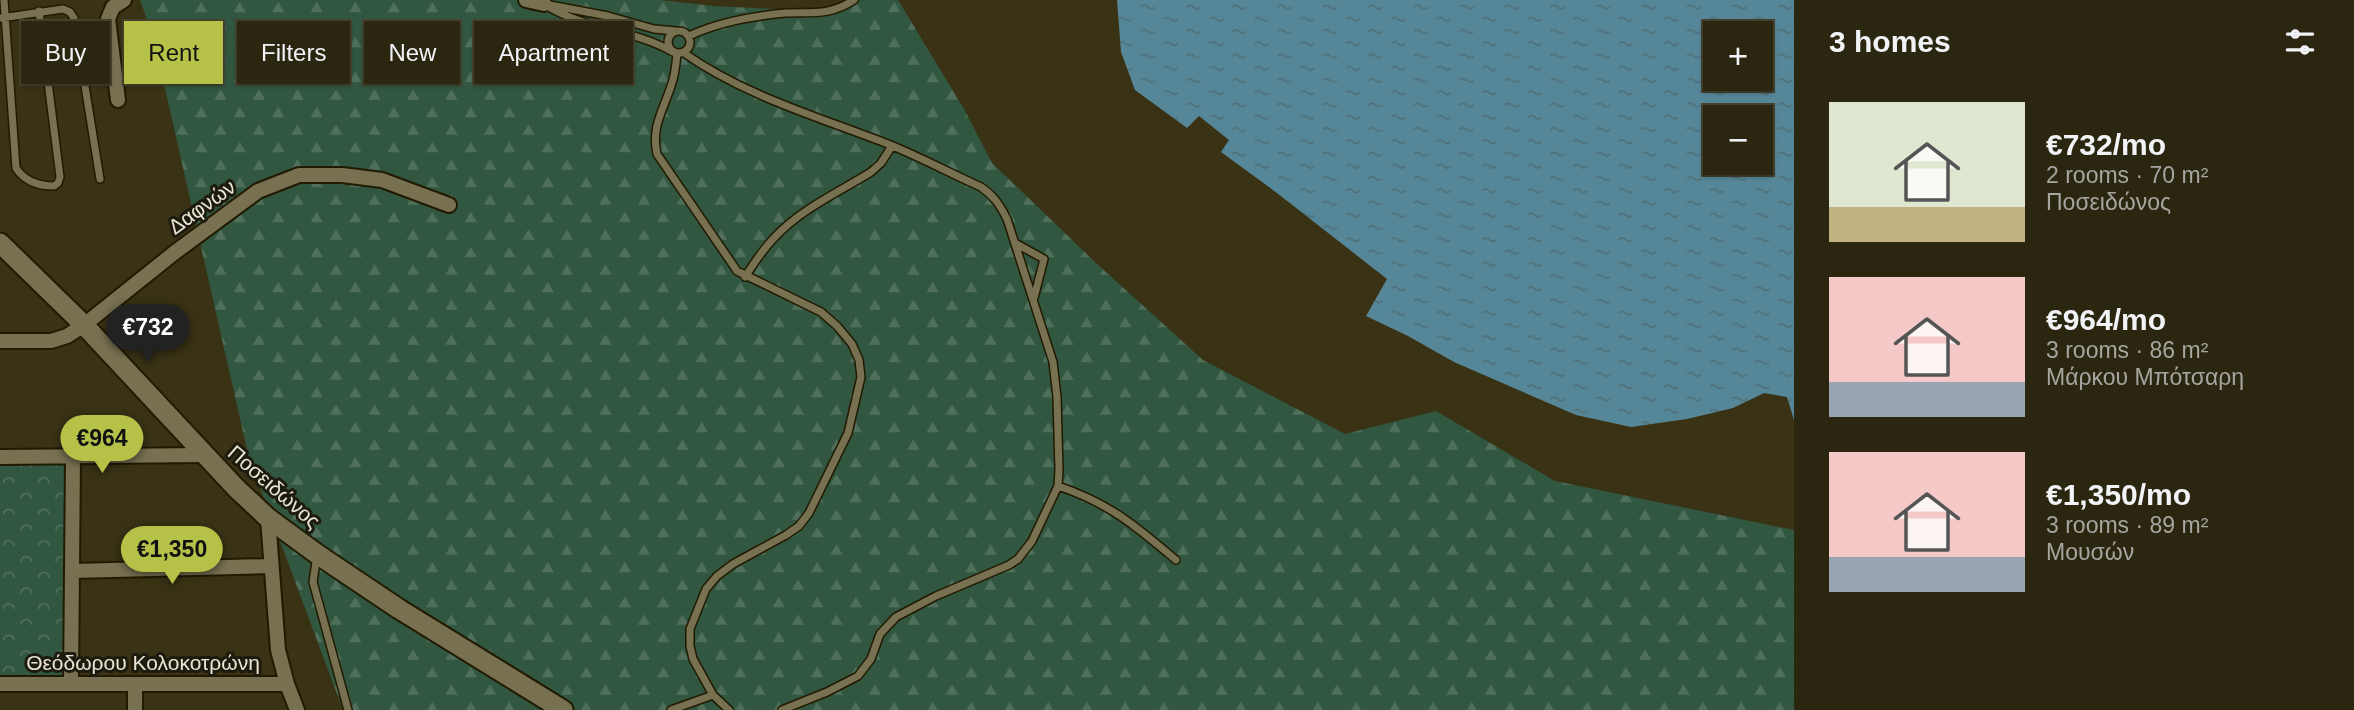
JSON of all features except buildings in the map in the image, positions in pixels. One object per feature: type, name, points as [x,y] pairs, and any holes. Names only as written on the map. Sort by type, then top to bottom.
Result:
[{"type":"street","points":[[118,100],[108,19],[113,6],[124,0]]},
{"type":"street","points":[[526,0],[544,4]]},
{"type":"street","name":"Δαφνών","points":[[0,341],[51,341],[67,336],[258,191],[299,175],[342,175],[382,180],[449,205]]},
{"type":"street","name":"Ποσειδώνος","points":[[0,243],[84,325],[204,455],[268,518],[317,554],[468,653],[563,710]]},
{"type":"street","points":[[0,457],[204,455]]},
{"type":"street","points":[[71,684],[73,458]]},
{"type":"street","points":[[268,518],[278,650],[297,710]]},
{"type":"street","points":[[72,571],[271,566]]},
{"type":"street","name":"Θεόδωρου Κολοκοτρώνη","points":[[0,684],[287,684]]},
{"type":"street","points":[[135,684],[135,710]]},
{"type":"lane","points":[[4,0],[2,17],[16,168],[20,174],[37,185],[54,186],[60,177],[39,11]]},
{"type":"lane","points":[[689,36],[717,25],[754,18],[785,13],[818,14],[843,7],[854,0]]},
{"type":"lane","points":[[544,4],[608,16],[654,29],[684,31],[689,36],[691,44],[678,53],[672,84],[655,126],[657,155],[731,264],[746,277],[802,302],[829,319],[852,344],[859,360],[861,377],[848,433],[809,513],[799,526],[786,536],[733,564],[717,576],[706,589],[690,629],[693,659],[713,695],[729,710]]},
{"type":"lane","points":[[544,4],[581,23],[650,40],[764,97],[892,146],[981,187],[999,203],[1034,299],[1056,378],[1059,470],[1058,486],[1032,541],[1018,559],[1009,565],[936,596],[896,617],[880,634],[871,659],[858,676],[782,710]]},
{"type":"lane","points":[[2,17],[63,9],[70,12],[74,18],[100,179]]},
{"type":"lane","points":[[676,31],[670,35],[667,42],[678,53]]},
{"type":"lane","points":[[746,277],[776,236],[793,221],[871,172],[881,163],[892,146]]},
{"type":"lane","points":[[1015,243],[1044,259],[1034,299]]},
{"type":"lane","points":[[1058,486],[1084,495],[1119,514],[1176,560]]},
{"type":"lane","points":[[317,554],[313,582],[348,710]]},
{"type":"lane","points":[[671,710],[713,695]]},
{"type":"green space","points":[[140,0],[661,0],[713,6],[814,11],[862,0],[898,0],[964,109],[992,163],[1096,263],[1203,360],[1345,434],[1436,411],[1555,481],[1794,530],[1794,710],[343,710],[249,458],[164,84],[223,84],[223,21],[148,21]]},
{"type":"green space","points":[[0,457],[69,458],[72,679],[0,679]]},
{"type":"water","points":[[1117,0],[1794,0],[1794,420],[1787,397],[1764,393],[1733,408],[1687,419],[1631,427],[1576,415],[1454,362],[1366,316],[1387,279],[1221,152],[1229,140],[1199,116],[1187,128],[1135,90],[1121,52]]}]
